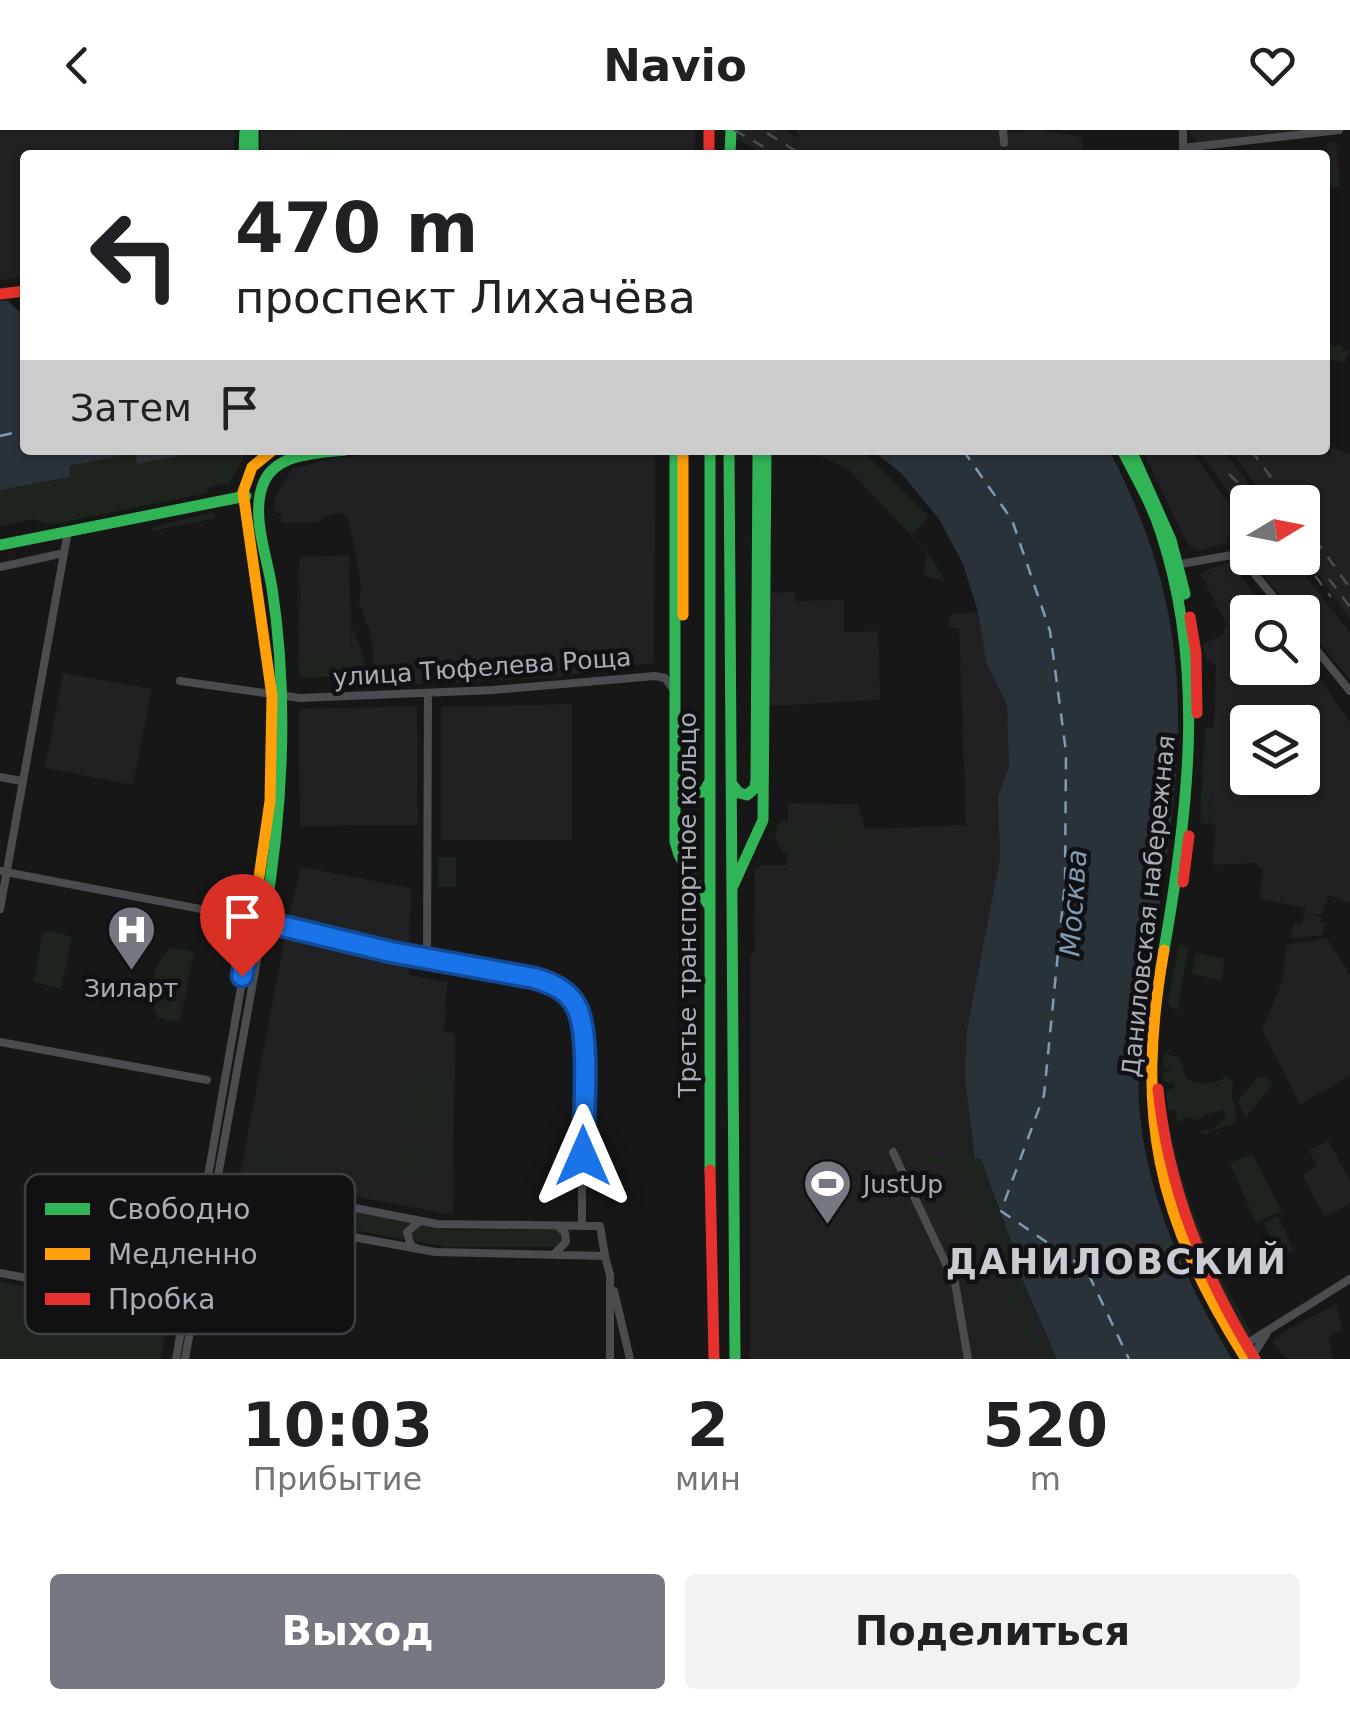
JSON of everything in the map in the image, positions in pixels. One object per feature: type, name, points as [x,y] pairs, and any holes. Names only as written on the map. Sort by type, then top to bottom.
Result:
[{"type":"main road","points":[[268,455],[252,467],[243,497],[277,696]]},
{"type":"main road","points":[[258,920],[281,813],[277,696],[260,496],[268,476],[284,462],[320,455]]},
{"type":"main road","points":[[676,455],[675,842],[709,906]]},
{"type":"main road","points":[[684,455],[683,782],[688,793],[699,794],[707,790],[710,780]]},
{"type":"main road","name":"Третье транспортное кольцо","points":[[710,455],[709,906],[714,1340],[711,1359]]},
{"type":"main road","name":"Третье транспортное кольцо","points":[[729,455],[735,1359]]},
{"type":"main road","points":[[729,781],[739,794],[747,795],[755,788],[758,455]]},
{"type":"main road","points":[[731,890],[763,820],[766,455]]},
{"type":"main road","name":"Даниловская набережная","points":[[1124,455],[1175,565]]},
{"type":"main road","name":"Даниловская набережная","points":[[1133,455],[1162,514],[1196,654],[1197,752],[1187,859],[1158,1051],[1158,1099],[1164,1142],[1185,1219],[1219,1299],[1250,1354]]},
{"type":"main road","points":[[0,545],[260,496]]},
{"type":"street","points":[[1003,130],[1004,144]]},
{"type":"street","points":[[1197,150],[1339,130]]},
{"type":"street","points":[[0,909],[3,872],[68,531]]},
{"type":"street","points":[[0,566],[64,553]]},
{"type":"street","points":[[1175,565],[1238,554],[1272,595]]},
{"type":"street","points":[[1320,654],[1350,691]]},
{"type":"street","name":"улица Тюфелева Роща","points":[[180,681],[277,696],[428,693],[655,676],[665,678],[675,693]]},
{"type":"street","points":[[427,959],[428,693]]},
{"type":"street","points":[[0,777],[21,781]]},
{"type":"street","points":[[3,872],[258,920],[427,959],[545,981],[560,988],[578,1010],[583,1041],[582,1226]]},
{"type":"street","points":[[207,1174],[258,920]]},
{"type":"street","points":[[217,1174],[258,920]]},
{"type":"street","points":[[0,1042],[207,1080]]},
{"type":"street","points":[[893,1152],[954,1283],[968,1359]]},
{"type":"street","points":[[355,1209],[461,1226],[600,1226],[630,1359]]},
{"type":"street","points":[[419,1222],[407,1232],[411,1246],[420,1250]]},
{"type":"street","points":[[555,1252],[566,1242],[565,1233],[557,1226]]},
{"type":"street","points":[[355,1238],[420,1250],[555,1252],[606,1257]]},
{"type":"street","points":[[0,1273],[25,1278]]},
{"type":"street","points":[[1250,1354],[1267,1333],[1350,1279]]},
{"type":"street","points":[[610,1280],[610,1359]]},
{"type":"street","points":[[609,1330],[616,1326],[623,1330]]},
{"type":"street","points":[[176,1359],[180,1334]]},
{"type":"street","points":[[186,1359],[190,1334]]},
{"type":"shaded area","points":[[0,130],[235,130],[234,150],[20,150],[20,278],[0,280]]},
{"type":"shaded area","points":[[261,130],[695,130],[695,150],[261,150]]},
{"type":"shaded area","points":[[343,130],[347,150],[298,150],[301,131]]},
{"type":"shaded area","points":[[721,130],[785,130],[798,138],[796,130],[1003,130],[1004,150],[756,150]]},
{"type":"shaded area","points":[[1042,130],[1081,137],[1084,150],[1006,150],[1004,133]]},
{"type":"shaded area","points":[[1191,130],[1328,130],[1200,144]]},
{"type":"shaded area","points":[[1336,142],[1340,186],[1330,188],[1327,143]]},
{"type":"shaded area","points":[[1342,345],[1344,350],[1350,350],[1345,362],[1330,360],[1330,346]]},
{"type":"shaded area","points":[[1330,447],[1350,454],[1350,620],[1319,575],[1320,485],[1256,485],[1234,455],[1330,455]]},
{"type":"shaded area","points":[[126,455],[136,455],[138,463],[185,455],[245,455],[229,483],[209,487],[207,493],[50,525],[33,519],[0,526],[0,490],[69,477],[68,466]]},
{"type":"shaded area","points":[[362,455],[655,455],[654,663],[556,677],[385,686],[376,677],[370,632],[359,603],[361,585],[349,520],[342,513],[327,515],[318,522],[281,523],[281,513],[275,513],[274,499],[292,469]]},
{"type":"shaded area","points":[[817,455],[867,455],[929,517],[912,534],[935,563],[945,582],[923,575],[927,556],[921,546],[848,469]]},
{"type":"shaded area","points":[[1145,455],[1195,455],[1230,505],[1227,543],[1197,551],[1186,542]]},
{"type":"shaded area","points":[[1202,455],[1227,455],[1250,485],[1230,485],[1230,494]]},
{"type":"shaded area","points":[[213,512],[217,518],[152,531],[151,528]]},
{"type":"shaded area","points":[[349,555],[352,656],[301,655],[299,557]]},
{"type":"shaded area","points":[[297,556],[301,655],[352,656],[354,630],[366,675],[304,678],[299,674]]},
{"type":"shaded area","points":[[1230,561],[1230,575],[1240,575],[1254,595],[1230,595],[1230,685],[1320,685],[1320,679],[1350,722],[1350,903],[1328,895],[1322,915],[1308,914],[1321,917],[1320,922],[1326,923],[1322,935],[1290,939],[1293,923],[1302,924],[1306,908],[1259,899],[1263,871],[1255,863],[1212,865],[1216,826],[1210,824],[1216,665],[1206,659],[1203,645],[1224,633],[1227,626],[1200,573]]},
{"type":"shaded area","points":[[1263,575],[1305,575],[1350,632],[1350,680],[1320,644],[1320,595],[1280,595]]},
{"type":"shaded area","points":[[794,592],[795,601],[844,600],[844,632],[878,631],[880,700],[768,706],[769,593]]},
{"type":"shaded area","points":[[978,612],[986,662],[1007,705],[1009,766],[998,797],[1000,858],[967,1029],[981,1159],[1019,1265],[1017,1269],[1057,1359],[750,1359],[750,958],[755,948],[754,870],[761,865],[787,865],[788,803],[858,804],[865,829],[966,825],[959,628],[948,628],[951,614]]},
{"type":"shaded area","points":[[63,673],[152,689],[133,785],[45,768]]},
{"type":"shaded area","points":[[572,704],[572,840],[441,840],[441,707]]},
{"type":"shaded area","points":[[417,706],[418,825],[300,826],[299,709]]},
{"type":"shaded area","points":[[1215,728],[1209,824],[1200,823],[1205,729]]},
{"type":"shaded area","points":[[836,820],[847,824],[851,835],[847,846],[836,850],[825,846],[821,835],[825,824]]},
{"type":"shaded area","points":[[784,821],[799,832],[801,848],[795,856],[784,853],[775,838],[777,825]]},
{"type":"shaded area","points":[[438,857],[456,857],[456,887],[438,887]]},
{"type":"shaded area","points":[[301,867],[411,888],[409,945],[289,916]]},
{"type":"shaded area","points":[[48,930],[72,937],[61,989],[34,982],[42,934]]},
{"type":"shaded area","points":[[285,936],[410,965],[409,975],[447,982],[444,1032],[455,1033],[453,1215],[355,1197],[355,1174],[240,1174]]},
{"type":"shaded area","points":[[1327,938],[1350,975],[1350,1076],[1300,1105],[1262,1030],[1282,982],[1287,945]]},
{"type":"shaded area","points":[[1179,945],[1188,947],[1178,1010],[1168,1002]]},
{"type":"shaded area","points":[[170,947],[194,952],[180,1022],[158,1018],[152,999],[155,972]]},
{"type":"shaded area","points":[[1196,953],[1225,959],[1221,980],[1192,974]]},
{"type":"shaded area","points":[[1164,1053],[1180,1058],[1186,1078],[1191,1081],[1207,1083],[1227,1076],[1233,1082],[1236,1123],[1203,1134],[1199,1131],[1213,1129],[1226,1117],[1224,1110],[1198,1120],[1184,1117],[1182,1124],[1175,1109],[1168,1111],[1166,1092],[1174,1087],[1173,1083],[1164,1082],[1163,1073],[1174,1069],[1163,1069]]},
{"type":"shaded area","points":[[423,1072],[443,1072],[443,1125],[405,1125],[405,1077],[423,1077]]},
{"type":"shaded area","points":[[1266,1077],[1274,1083],[1245,1118],[1238,1101],[1257,1078]]},
{"type":"shaded area","points":[[913,1123],[924,1148],[936,1155],[964,1160],[963,1130],[969,1130],[973,1159],[980,1161],[1018,1264],[1015,1269],[1056,1359],[1052,1359],[976,1187],[922,1153],[907,1124]]},
{"type":"shaded area","points":[[261,1139],[277,1152],[292,1155],[291,1161],[296,1162],[294,1173],[283,1166],[255,1170]]},
{"type":"shaded area","points":[[1328,1140],[1350,1181],[1350,1203],[1325,1217],[1302,1175],[1317,1166],[1309,1151]]},
{"type":"shaded area","points":[[426,1145],[431,1145],[430,1175],[397,1175],[397,1148],[426,1149]]},
{"type":"shaded area","points":[[1174,1147],[1206,1243],[1252,1333],[1247,1337],[1202,1245],[1177,1173],[1170,1148]]},
{"type":"shaded area","points":[[1252,1154],[1282,1211],[1256,1223],[1230,1163]]},
{"type":"shaded area","points":[[952,1182],[972,1189],[1046,1359],[1037,1359]]},
{"type":"shaded area","points":[[355,1212],[449,1230],[558,1229],[563,1242],[558,1247],[446,1247],[355,1230]]},
{"type":"shaded area","points":[[1278,1216],[1294,1250],[1279,1257],[1264,1223]]},
{"type":"shaded area","points":[[0,1282],[25,1286],[25,1334],[166,1334],[160,1359],[0,1359]]},
{"type":"shaded area","points":[[1336,1304],[1343,1329],[1328,1338],[1333,1359],[1286,1359],[1272,1342],[1288,1329]]},
{"type":"water","points":[[6,300],[20,312],[20,455],[125,455],[69,466],[70,477],[0,490],[0,301]]},
{"type":"water","points":[[135,455],[184,455],[137,464]]},
{"type":"water","name":"Москва","points":[[878,455],[1111,455],[1137,509],[1170,620],[1178,729],[1168,844],[1141,1030],[1139,1104],[1150,1172],[1170,1237],[1232,1359],[1057,1359],[1017,1268],[1019,1264],[981,1159],[975,1158],[965,1079],[967,1029],[1000,858],[998,797],[1009,766],[1007,705],[986,662],[978,612],[963,564],[939,519],[901,473]]},
{"type":"ferry route","points":[[0,436],[20,431]]},
{"type":"ferry route","points":[[966,455],[1012,520],[1050,631],[1066,752],[1065,882],[1044,1095],[1001,1211],[1086,1269],[1129,1359]]},
{"type":"railway","points":[[734,130],[769,150]]},
{"type":"railway","points":[[767,133],[794,150]]},
{"type":"railway","points":[[1255,455],[1277,485]]},
{"type":"railway","points":[[1229,474],[1240,485]]},
{"type":"railway","points":[[1320,546],[1350,588]]},
{"type":"railway","points":[[1315,575],[1331,597]]},
{"type":"railway","points":[[1329,579],[1350,607]]},
{"type":"traffic: fast","points":[[244,150],[245,130]]},
{"type":"traffic: fast","points":[[253,130],[253,150]]},
{"type":"traffic: fast","points":[[730,150],[731,130]]},
{"type":"traffic: fast","points":[[264,921],[276,838],[282,713],[272,588],[259,521],[260,494],[270,472],[278,465],[307,455]]},
{"type":"traffic: fast","points":[[675,455],[675,842],[709,906]]},
{"type":"traffic: fast","points":[[710,455],[710,1170]]},
{"type":"traffic: fast","points":[[729,455],[735,1359]]},
{"type":"traffic: fast","points":[[731,783],[739,793],[747,795],[755,788],[756,779],[758,455]]},
{"type":"traffic: fast","points":[[733,886],[763,820],[766,455]]},
{"type":"traffic: fast","points":[[1125,455],[1161,533],[1184,636],[1188,688],[1185,793],[1164,950]]},
{"type":"traffic: fast","points":[[1133,455],[1171,540],[1185,594]]},
{"type":"traffic: fast","points":[[0,545],[246,496]]},
{"type":"traffic: fast","points":[[683,768],[688,793],[704,792],[710,781]]},
{"type":"traffic: slow","points":[[253,919],[270,801],[272,696],[243,492],[252,467],[267,455]]},
{"type":"traffic: slow","points":[[683,455],[683,615]]},
{"type":"traffic: slow","points":[[1164,950],[1152,1064],[1153,1114],[1160,1163],[1191,1258],[1246,1359]]},
{"type":"traffic: jam","points":[[709,130],[709,150]]},
{"type":"traffic: jam","points":[[0,294],[20,292]]},
{"type":"traffic: jam","points":[[1190,617],[1196,653],[1197,713]]},
{"type":"traffic: jam","points":[[1183,882],[1189,836]]},
{"type":"traffic: jam","points":[[1158,1089],[1179,1196],[1219,1295],[1255,1359]]},
{"type":"traffic: jam","points":[[710,1170],[714,1359]]},
{"type":"place","name":"Зиларт","points":[[131,972]]},
{"type":"place","name":"JustUp","points":[[828,1226]]},
{"type":"district","name":"ДАНИЛОВСКИЙ","points":[[1117,1262]]},
{"type":"route","points":[[242,976],[253,919],[391,952],[534,978],[560,988],[578,1010],[582,1025],[583,1156]]}]
